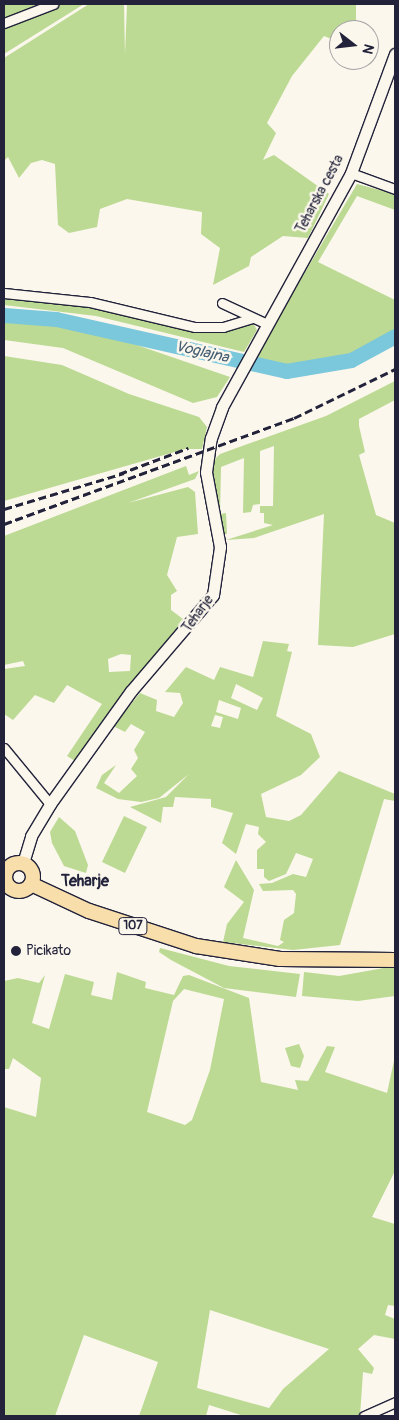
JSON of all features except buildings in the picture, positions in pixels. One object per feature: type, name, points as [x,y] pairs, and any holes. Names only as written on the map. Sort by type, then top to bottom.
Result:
[{"type":"main road","points":[[23,863],[32,871],[32,884],[19,891],[6,886],[10,866],[23,863]]},
{"type":"main road","name":"107","points":[[32,884],[89,911],[196,946],[280,959],[395,960]]},
{"type":"main road","name":"107","points":[[346,959],[395,951]]},
{"type":"street","points":[[4,23],[53,4]]},
{"type":"street","name":"Teharska cesta","points":[[258,342],[351,173],[395,54]]},
{"type":"street","points":[[351,173],[395,189]]},
{"type":"street","points":[[4,292],[90,302],[195,327],[252,318]]},
{"type":"street","points":[[222,303],[267,324]]},
{"type":"street","name":"Teharje","points":[[23,863],[31,836],[50,804],[131,691],[213,595],[220,547],[206,455],[234,385],[258,342]]},
{"type":"street","points":[[4,748],[50,804]]},
{"type":"street","points":[[364,1416],[395,1402]]},
{"type":"green space","points":[[4,4],[42,4],[4,20]]},
{"type":"green space","points":[[60,4],[84,4],[4,54],[4,24]]},
{"type":"green space","points":[[89,4],[124,4],[125,55],[127,4],[356,4],[356,20],[329,20],[329,38],[324,36],[292,76],[267,123],[276,133],[263,160],[274,155],[329,194],[308,238],[283,236],[251,257],[249,266],[213,285],[220,248],[201,234],[202,212],[127,199],[100,209],[97,227],[69,233],[58,225],[55,164],[42,160],[31,163],[19,178],[8,157],[4,161],[4,58]]},
{"type":"green space","points":[[357,184],[395,194],[395,210],[357,196],[318,262],[395,300],[395,329],[356,353],[314,362],[289,365],[255,357]]},
{"type":"green space","points":[[4,297],[93,305],[185,327],[253,323],[257,330],[244,352],[96,316],[4,305]]},
{"type":"green space","points":[[4,322],[54,326],[128,342],[230,377],[217,397],[193,403],[63,348],[4,340]]},
{"type":"green space","points":[[4,356],[62,365],[129,394],[199,417],[207,427],[202,449],[185,449],[4,501]]},
{"type":"green space","points":[[395,381],[395,400],[359,419],[365,452],[359,455],[376,515],[395,523],[395,634],[353,647],[318,645],[324,514],[254,538],[226,540],[273,525],[264,523],[264,513],[260,513],[260,506],[273,506],[274,446],[260,451],[260,504],[253,505],[251,512],[243,513],[244,458],[221,467],[220,514],[226,513],[227,534],[222,534],[211,463],[220,454],[326,416]]},
{"type":"green space","points":[[186,466],[189,475],[199,471],[195,479],[128,503],[188,487],[195,492],[198,534],[177,537],[167,575],[177,591],[171,595],[171,610],[187,622],[75,761],[67,756],[102,704],[67,685],[54,703],[35,695],[13,720],[4,714],[4,669],[25,666],[23,661],[4,665],[4,536]],"holes":[[[121,654],[131,655],[130,671],[109,672],[108,659]]]},
{"type":"green space","points":[[263,641],[289,644],[287,651],[292,652],[276,716],[311,734],[320,757],[301,775],[261,794],[266,817],[289,821],[301,815],[339,771],[395,794],[395,801],[384,799],[340,945],[293,950],[223,942],[227,924],[244,902],[224,887],[236,860],[254,890],[243,938],[278,946],[284,942],[280,940],[284,920],[294,913],[296,894],[293,890],[263,891],[259,884],[272,883],[293,874],[306,877],[313,859],[296,853],[286,874],[269,881],[264,877],[264,869],[257,869],[257,850],[266,842],[258,834],[259,827],[246,824],[236,854],[222,843],[233,813],[211,807],[211,799],[175,797],[173,807],[163,807],[161,823],[130,807],[166,797],[189,774],[159,798],[141,802],[118,799],[96,788],[102,775],[116,765],[104,783],[119,793],[137,776],[131,769],[138,758],[134,750],[145,732],[131,724],[125,732],[113,726],[140,693],[157,700],[156,711],[174,717],[183,703],[180,693],[165,692],[186,667],[214,680],[220,667],[253,677]],"holes":[[[236,684],[263,698],[257,710],[231,698]],[[219,700],[241,708],[238,719],[216,712]],[[215,715],[223,717],[220,728],[211,726]]]},
{"type":"green space","points":[[124,816],[147,827],[125,873],[102,862]]},
{"type":"green space","points":[[59,817],[75,831],[88,865],[86,873],[64,866],[52,843],[50,832]]},
{"type":"green space","points":[[160,948],[229,966],[300,974],[296,997],[224,988],[171,960],[159,952]]},
{"type":"green space","points":[[395,966],[395,996],[358,1001],[302,996],[304,972],[339,976]]},
{"type":"green space","points":[[117,972],[146,982],[145,988],[174,995],[183,976],[189,975],[249,998],[261,1082],[298,1090],[295,1080],[308,1081],[327,1046],[335,1047],[325,1072],[387,1093],[395,1056],[395,1171],[372,1217],[395,1224],[395,1306],[388,1305],[385,1315],[395,1319],[395,1339],[374,1335],[358,1349],[374,1368],[372,1374],[363,1372],[360,1416],[244,1416],[209,1405],[206,1416],[139,1416],[158,1362],[84,1335],[55,1416],[4,1416],[4,1107],[36,1117],[41,1078],[13,1058],[9,1069],[4,1069],[4,981],[18,978],[39,983],[45,975],[32,1023],[49,1029],[65,974],[94,982],[91,995],[112,1000]],"holes":[[[184,989],[224,999],[210,1070],[192,1120],[185,1125],[147,1112],[173,1001]],[[210,1310],[329,1349],[283,1389],[269,1408],[197,1388]]]},
{"type":"green space","points":[[299,1044],[304,1056],[300,1068],[291,1066],[285,1048]]},
{"type":"waterway","name":"Voglajna","points":[[4,315],[56,319],[286,371],[351,360],[395,336]]},
{"type":"railway","points":[[4,524],[294,418],[395,369]]},
{"type":"railway","points":[[119,474],[188,448]]},
{"type":"railway","points":[[4,509],[124,473]]},
{"type":"place","name":"Picikato","points":[[16,951]]},
{"type":"district","name":"Teharje","points":[[85,881]]}]
